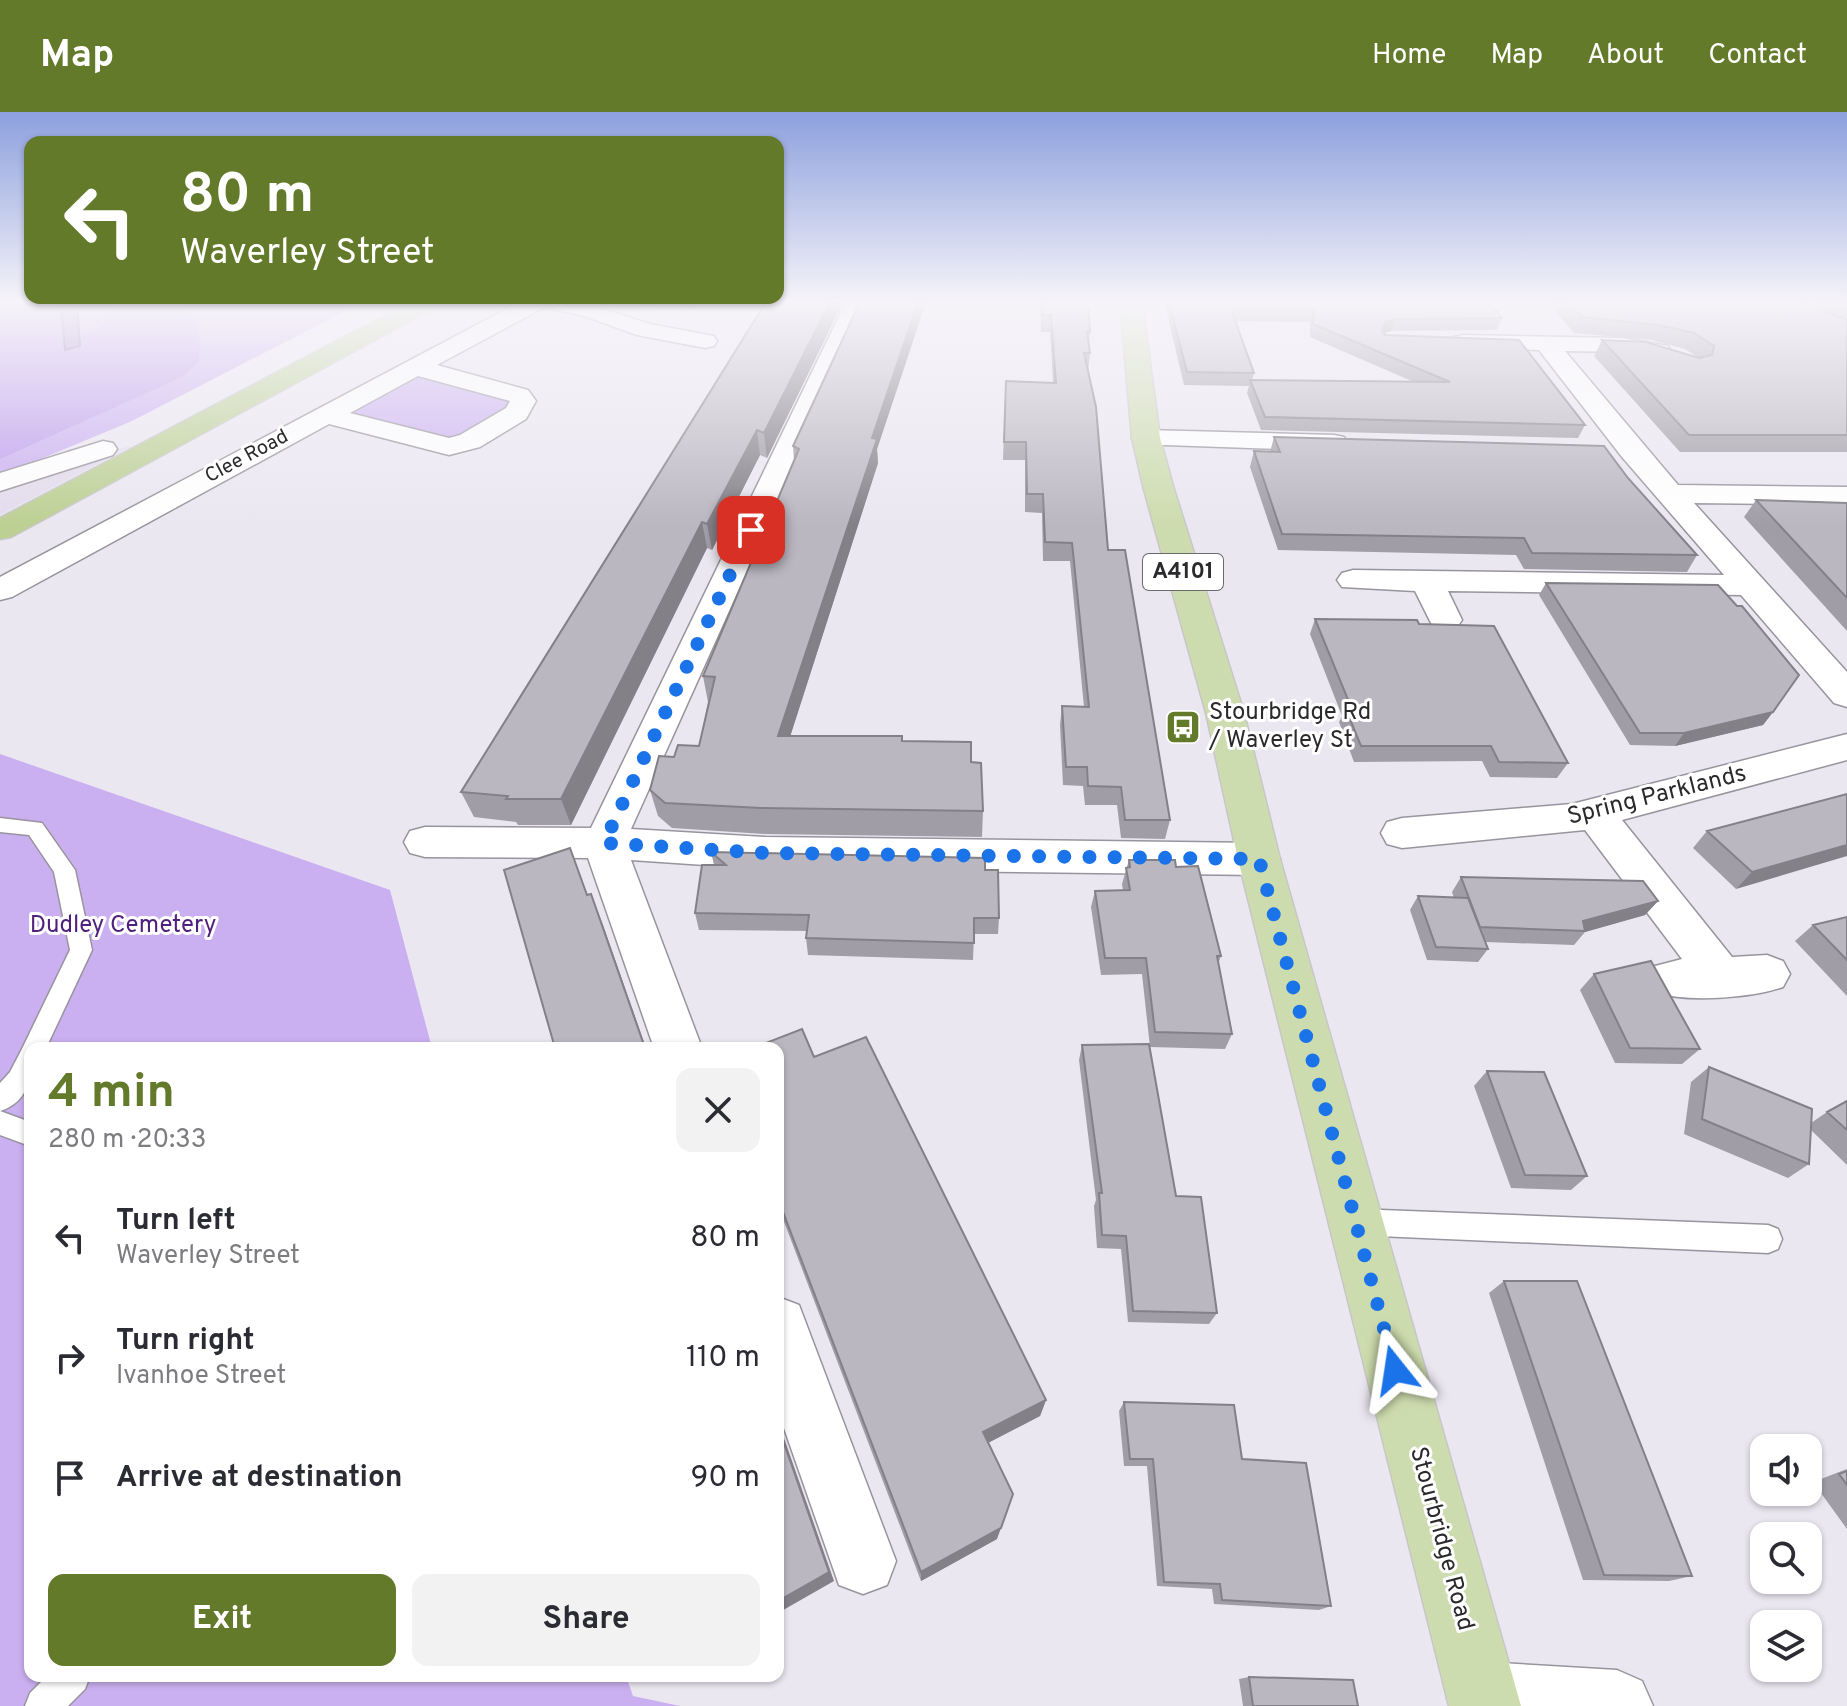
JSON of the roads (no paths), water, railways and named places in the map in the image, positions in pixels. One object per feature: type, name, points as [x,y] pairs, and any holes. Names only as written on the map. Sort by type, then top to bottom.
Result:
[{"type":"highway","points":[[0,503],[243,376]]},
{"type":"highway","points":[[0,530],[288,376]]},
{"type":"main road","name":"Stourbridge Road","points":[[1139,376],[1146,438],[1225,713],[1259,859],[1484,1702]]},
{"type":"street","name":"Clee Road","points":[[0,590],[398,376]]},
{"type":"street","points":[[326,415],[449,447],[470,441],[517,413],[523,401],[519,396],[449,376]]},
{"type":"street","points":[[676,1042],[604,843],[822,376]]},
{"type":"street","points":[[1573,376],[1632,451],[1847,695]]},
{"type":"street","points":[[1146,438],[1366,444]]},
{"type":"street","points":[[0,482],[103,449]]},
{"type":"street","points":[[1601,450],[1632,451]]},
{"type":"street","points":[[1670,494],[1847,496]]},
{"type":"street","points":[[1353,580],[1752,585]]},
{"type":"street","points":[[1427,581],[1445,620]]},
{"type":"street","name":"Spring Parklands","points":[[1402,833],[1572,819],[1847,747]]},
{"type":"street","points":[[1446,792],[1464,828]]},
{"type":"street","points":[[1594,813],[1722,978]]},
{"type":"street","points":[[425,842],[604,843],[765,853],[1259,859]]},
{"type":"street","points":[[1671,979],[1767,974]]},
{"type":"street","points":[[784,1343],[863,1561]]},
{"type":"street","points":[[1484,1702],[1617,1706]]},
{"type":"lane","points":[[0,825],[35,828],[64,870],[81,950],[37,1042]]},
{"type":"lane","points":[[0,1100],[19,1080],[24,1070]]},
{"type":"lane","points":[[0,1123],[24,1132]]},
{"type":"lane","points":[[1355,1222],[1768,1239]]},
{"type":"lane","points":[[43,1706],[66,1682]]},
{"type":"place","name":"Stourbridge Rd / Waverley St","points":[[1183,727]]},
{"type":"park label","name":"Dudley Cemetery","points":[[123,926]]}]
